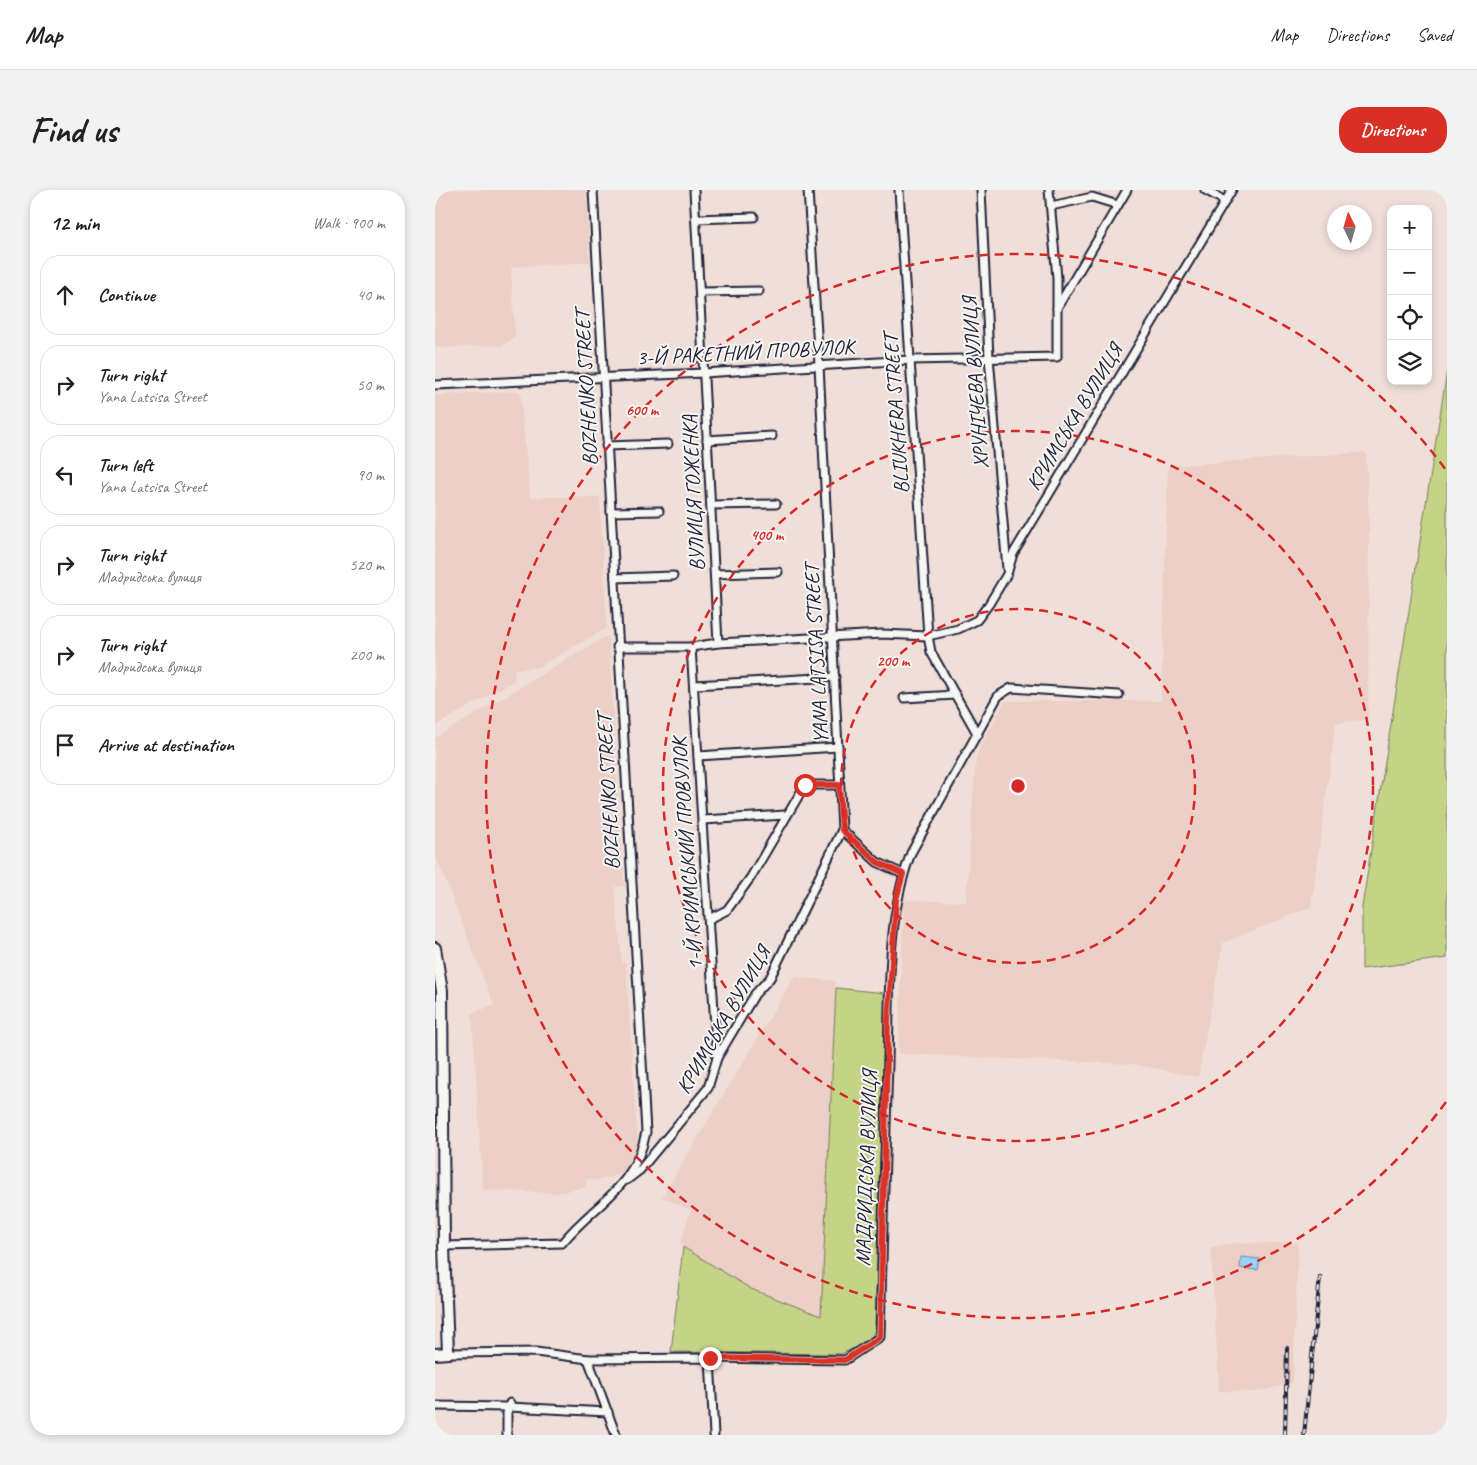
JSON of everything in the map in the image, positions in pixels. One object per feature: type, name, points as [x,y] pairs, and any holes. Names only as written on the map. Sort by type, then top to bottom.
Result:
[{"type":"street","name":"BOZHENKO STREET","points":[[444,1246],[562,1243],[573,1229],[624,1183],[642,1150],[645,1132],[593,190]]},
{"type":"street","name":"ВУЛИЦЯ ГОЖЕНКА","points":[[694,190],[718,643]]},
{"type":"street","name":"YANA LATSISA STREET","points":[[808,190],[819,365],[842,830]]},
{"type":"street","name":"BLIUKHERA STREET","points":[[899,190],[928,636],[931,652],[978,735]]},
{"type":"street","name":"ХРУНІЧЕВА ВУЛИЦЯ","points":[[981,190],[989,357],[1007,574]]},
{"type":"street","points":[[1049,190],[1057,278],[1055,310]]},
{"type":"street","points":[[1055,310],[1127,190]]},
{"type":"street","points":[[1205,190],[1225,201]]},
{"type":"street","name":"КРИМСЬКА ВУЛИЦЯ","points":[[617,648],[691,647],[718,643],[882,634],[928,636],[959,629],[977,620],[999,590],[1007,574],[1013,554],[1233,190]]},
{"type":"street","points":[[1051,206],[1092,198],[1118,205]]},
{"type":"street","points":[[696,219],[754,217]]},
{"type":"street","points":[[700,292],[759,291]]},
{"type":"street","name":"3-Й РАКЕТНИЙ ПРОВУЛОК","points":[[435,385],[704,373],[910,360],[1057,357],[1055,310]]},
{"type":"street","points":[[707,440],[772,436]]},
{"type":"street","points":[[606,446],[668,444]]},
{"type":"street","points":[[711,505],[776,504]]},
{"type":"street","points":[[611,512],[659,511]]},
{"type":"street","points":[[715,574],[778,572]]},
{"type":"street","points":[[615,578],[673,576]]},
{"type":"street","name":"1-Й КРИМСЬКИЙ ПРОВУЛОК","points":[[691,647],[717,1058]]},
{"type":"street","points":[[694,685],[835,677]]},
{"type":"street","name":"МАДРИДСЬКА ВУЛИЦЯ","points":[[435,1354],[536,1352],[588,1359],[845,1360],[880,1337],[888,1021],[896,900],[903,874],[911,853],[999,696],[1011,688],[1119,695]]},
{"type":"street","points":[[904,698],[955,695]]},
{"type":"street","points":[[698,756],[838,747]]},
{"type":"street","points":[[709,919],[727,910],[751,877],[805,785],[839,785]]},
{"type":"street","points":[[703,820],[786,815]]},
{"type":"street","points":[[842,830],[877,862],[903,874]]},
{"type":"street","name":"КРИМСЬКА ВУЛИЦЯ","points":[[624,1183],[640,1170],[708,1088],[717,1058],[755,994],[770,978],[842,830]]},
{"type":"street","points":[[435,948],[438,954],[442,991],[444,1246],[448,1353]]},
{"type":"street","points":[[710,1358],[713,1435]]},
{"type":"street","points":[[588,1359],[616,1435]]},
{"type":"street","points":[[435,1406],[510,1405],[608,1412]]},
{"type":"street","points":[[507,1435],[510,1405]]},
{"type":"shaded area","points":[[435,190],[586,190],[590,262],[511,267],[515,337],[503,345],[435,348]]},
{"type":"shaded area","points":[[520,391],[530,497],[600,497],[607,628],[538,667],[514,670],[515,680],[435,726],[435,395]]},
{"type":"shaded area","points":[[1366,452],[1369,526],[1368,719],[1336,723],[1311,907],[1223,943],[1198,1077],[1132,1064],[898,1054],[904,900],[966,902],[976,756],[1005,701],[1161,701],[1168,466]]},
{"type":"shaded area","points":[[605,637],[609,637],[620,840],[625,886],[615,887],[622,963],[626,963],[638,1149],[624,1173],[600,1180],[586,1179],[586,1187],[556,1193],[483,1190],[472,1013],[494,1005],[435,854],[435,738]]},
{"type":"shaded area","points":[[794,977],[835,981],[836,988],[821,1316],[751,1289],[683,1247],[681,1241],[691,1210],[662,1197]]},
{"type":"shaded area","points":[[1236,1243],[1298,1243],[1293,1383],[1256,1392],[1219,1391],[1211,1247]]},
{"type":"green space","points":[[1447,371],[1447,958],[1362,969],[1362,907]]},
{"type":"green space","points":[[836,988],[885,993],[875,1329],[870,1341],[841,1354],[671,1352],[683,1247],[751,1289],[821,1316]]},
{"type":"water","points":[[1241,1257],[1260,1259],[1258,1270],[1240,1268]]},
{"type":"railway","points":[[1304,1435],[1320,1277]]},
{"type":"railway","points":[[1285,1435],[1287,1348]]},
{"type":"route","points":[[710,1358],[845,1360],[880,1337],[888,1021],[896,900],[903,874],[877,862],[842,830],[839,785],[805,785]]}]
